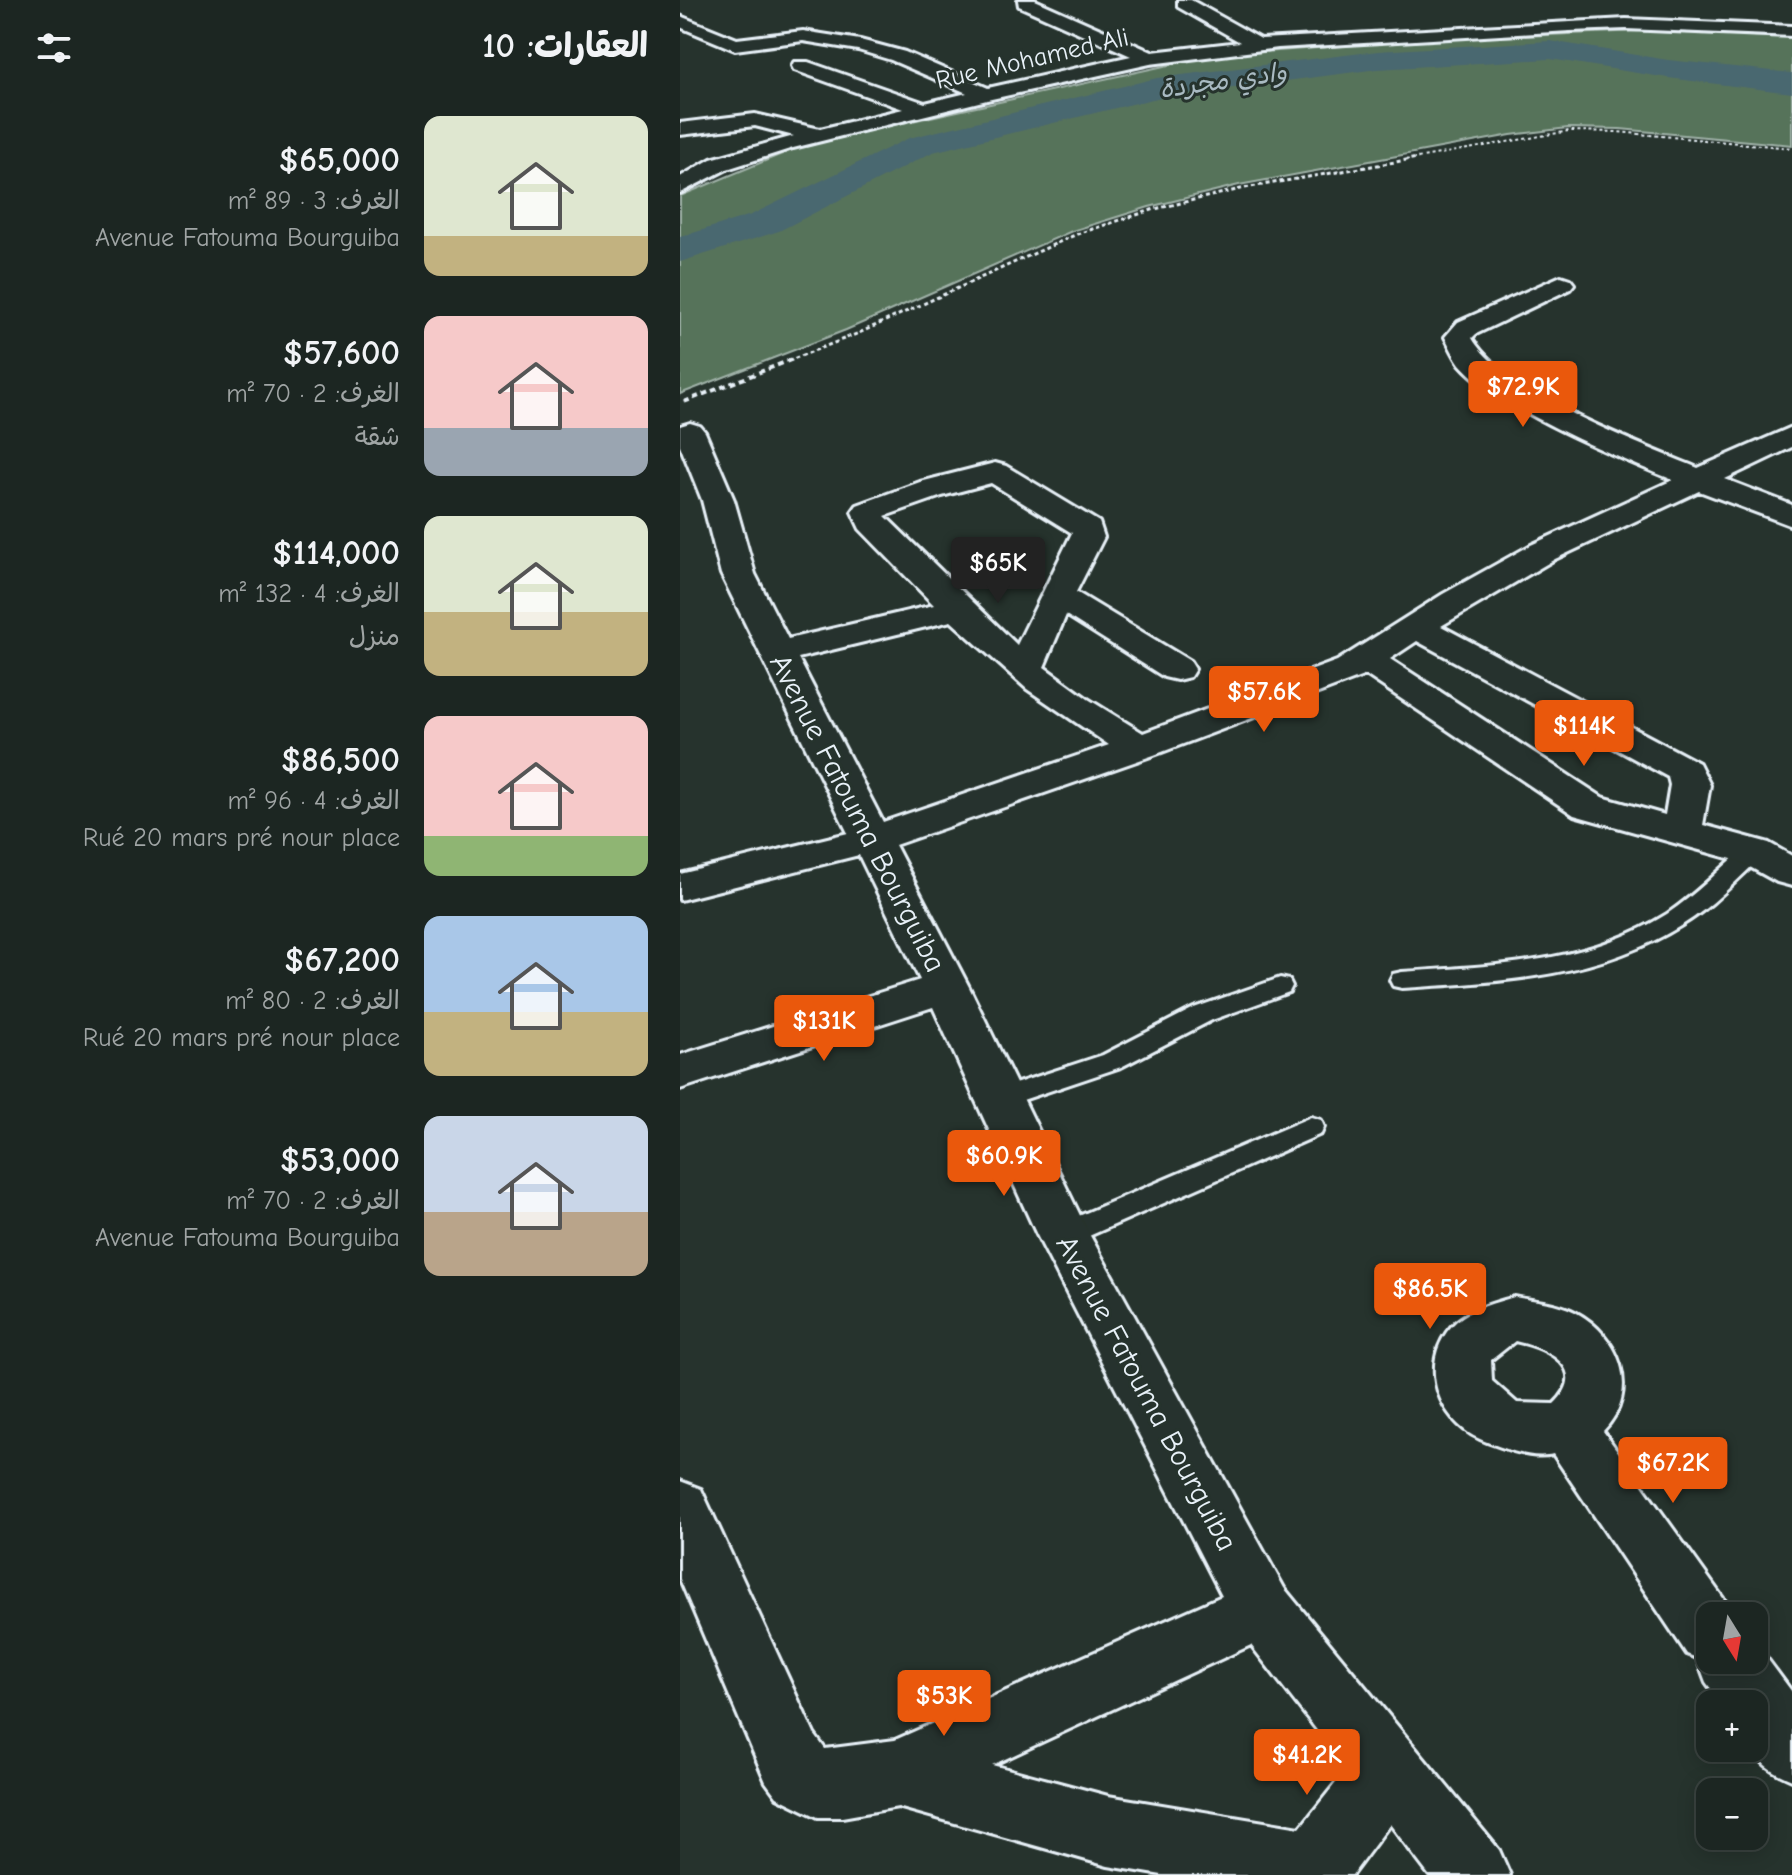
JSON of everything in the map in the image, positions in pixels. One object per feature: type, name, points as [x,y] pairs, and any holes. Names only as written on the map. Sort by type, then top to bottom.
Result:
[{"type":"street","points":[[1025,2],[1150,58]]},
{"type":"street","points":[[1184,3],[1258,45]]},
{"type":"street","points":[[1542,8],[1626,24]]},
{"type":"street","points":[[1742,11],[1792,21]]},
{"type":"street","points":[[680,21],[735,45]]},
{"type":"street","name":"Rue Mohamed Ali","points":[[680,186],[719,164],[820,136],[986,94],[1150,58],[1258,45],[1626,24],[1792,31]]},
{"type":"street","points":[[704,51],[803,36],[829,38],[885,51],[986,94]]},
{"type":"street","points":[[801,66],[925,110]]},
{"type":"street","points":[[683,126],[755,120],[820,136]]},
{"type":"street","points":[[1561,284],[1467,328],[1458,337],[1459,347],[1480,369],[1531,403],[1699,480],[1792,516]]},
{"type":"street","name":"Avenue Fatouma Bourguiba","points":[[683,424],[718,500],[738,574],[946,987],[1063,1235],[1262,1609],[1474,1875]]},
{"type":"street","points":[[680,887],[871,840],[1140,747],[1368,660],[1415,626],[1543,552],[1792,436]]},
{"type":"street","points":[[1025,668],[1057,595],[1088,537],[1088,529],[1000,474],[981,474],[868,512],[871,522],[959,609],[1025,668],[1066,701],[1140,747]]},
{"type":"street","points":[[1057,595],[1177,669]]},
{"type":"street","points":[[777,652],[959,609]]},
{"type":"street","points":[[1415,626],[1685,771],[1690,785],[1682,831]]},
{"type":"street","points":[[1368,660],[1578,801],[1602,812],[1754,852],[1792,873]]},
{"type":"street","points":[[680,1072],[946,987]]},
{"type":"street","points":[[1566,1426],[1696,1613]]},
{"type":"street","points":[[680,1508],[790,1758],[801,1773],[818,1783],[842,1783],[898,1773],[1262,1609]]},
{"type":"street","points":[[1739,1674],[1792,1747]]},
{"type":"street","points":[[898,1773],[1108,1831],[1310,1870],[1389,1770]]},
{"type":"lane","points":[[1402,980],[1523,972],[1588,959],[1635,942],[1676,919],[1754,852]]},
{"type":"lane","points":[[999,1099],[1112,1061],[1203,1014],[1280,986]]},
{"type":"lane","points":[[1063,1235],[1311,1127]]},
{"type":"path","points":[[683,424],[859,333],[1077,234],[1166,206],[1245,188],[1569,131],[1617,132],[1792,148]]},
{"type":"green space","points":[[1689,29],[1792,36],[1792,145],[1620,129],[1568,128],[1511,135],[1239,185],[1149,207],[1072,231],[846,330],[680,394],[680,196],[806,144],[1210,56],[1422,40]]},
{"type":"waterway","name":"وادي مجردة","points":[[680,250],[765,223],[921,145],[1157,88],[1378,60],[1550,50],[1668,69],[1792,83]]}]
